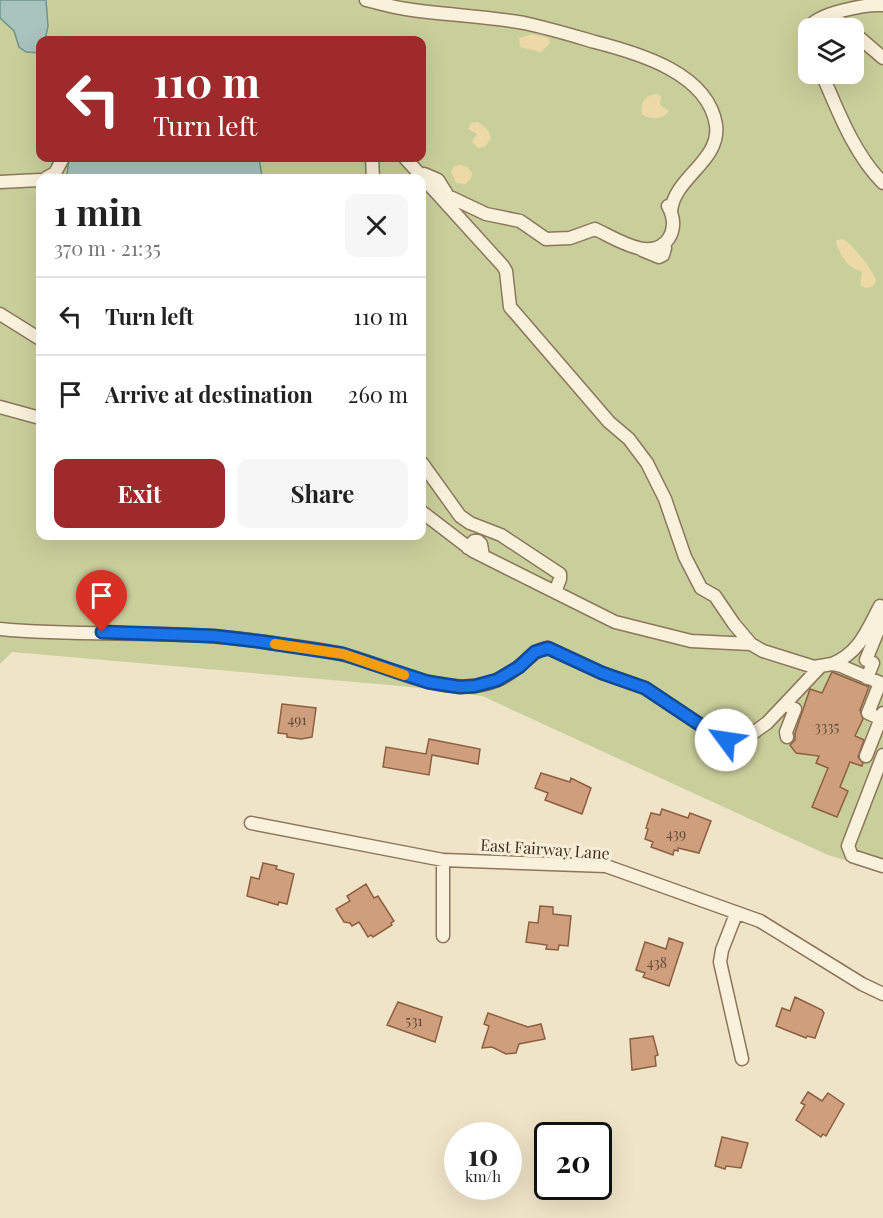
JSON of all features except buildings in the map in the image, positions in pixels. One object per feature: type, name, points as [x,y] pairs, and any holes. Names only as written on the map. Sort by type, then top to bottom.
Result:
[{"type":"street","points":[[366,0],[404,9],[522,23],[616,46],[656,61],[673,71],[702,95],[712,110],[717,128],[712,146],[705,159],[674,197],[666,201],[671,212],[672,233],[664,244],[651,250],[641,250],[595,229],[570,238],[546,239],[520,221],[486,214],[448,196],[438,180],[426,176]]},
{"type":"street","points":[[848,18],[866,5],[883,5]]},
{"type":"street","points":[[823,18],[831,15],[838,18]]},
{"type":"street","points":[[864,42],[883,58]]},
{"type":"street","points":[[827,84],[861,155],[872,172],[883,183]]},
{"type":"street","points":[[409,162],[423,174]]},
{"type":"street","points":[[426,177],[503,266],[506,271],[510,307],[609,422],[629,439],[647,463],[665,499],[685,557],[701,588],[715,596],[734,624],[752,644]]},
{"type":"street","points":[[0,182],[36,180]]},
{"type":"street","points":[[0,314],[36,336]]},
{"type":"street","points":[[0,406],[36,417]]},
{"type":"street","points":[[426,469],[460,516],[470,523],[501,535],[560,574],[555,592]]},
{"type":"street","points":[[426,515],[468,548],[615,622],[691,641],[752,644],[785,659],[819,668]]},
{"type":"street","points":[[0,629],[31,633],[102,632],[234,638],[343,654],[428,682],[460,687],[475,686],[497,680],[519,667],[535,652],[548,648],[602,673],[645,688],[726,740],[746,738],[767,723],[819,668],[845,658],[860,644],[879,606],[883,608]]},
{"type":"street","points":[[867,678],[873,663],[866,660],[883,618]]},
{"type":"street","points":[[832,664],[881,684],[880,710],[866,756]]},
{"type":"street","points":[[786,704],[795,709],[786,732],[787,737]]},
{"type":"street","points":[[883,755],[848,846],[852,856],[883,866]]},
{"type":"street","name":"East Fairway Lane","points":[[251,824],[443,860],[606,866],[760,921],[862,984],[883,994]]},
{"type":"street","points":[[443,860],[443,936]]},
{"type":"street","points":[[736,914],[722,950],[720,962],[742,1059]]},
{"type":"green space","points":[[0,0],[883,0],[883,872],[828,855],[482,696],[401,686],[12,652],[0,664]]},
{"type":"sand","points":[[532,34],[548,38],[550,43],[541,52],[520,47],[519,38]]},
{"type":"sand","points":[[656,94],[661,96],[660,105],[669,111],[660,117],[645,116],[642,114],[643,103],[646,98]]},
{"type":"sand","points":[[478,122],[488,130],[491,138],[485,147],[478,148],[472,142],[477,134],[468,129],[471,123]]},
{"type":"sand","points":[[455,166],[467,167],[472,173],[471,179],[465,184],[456,183],[451,171]]},
{"type":"sand","points":[[843,239],[872,271],[876,281],[873,286],[866,288],[860,285],[862,272],[848,264],[836,243],[837,240]]},
{"type":"water","points":[[0,0],[46,0],[48,26],[46,36],[36,36],[36,53],[26,52],[19,47],[14,31],[0,18]]},
{"type":"water","points":[[69,162],[260,162],[262,174],[67,174]]},
{"type":"slow traffic","points":[[275,644],[343,654],[404,675]]},
{"type":"route","points":[[102,632],[214,636],[343,654],[428,682],[460,687],[475,686],[497,680],[519,667],[535,652],[548,648],[602,673],[645,688],[726,740]]}]
